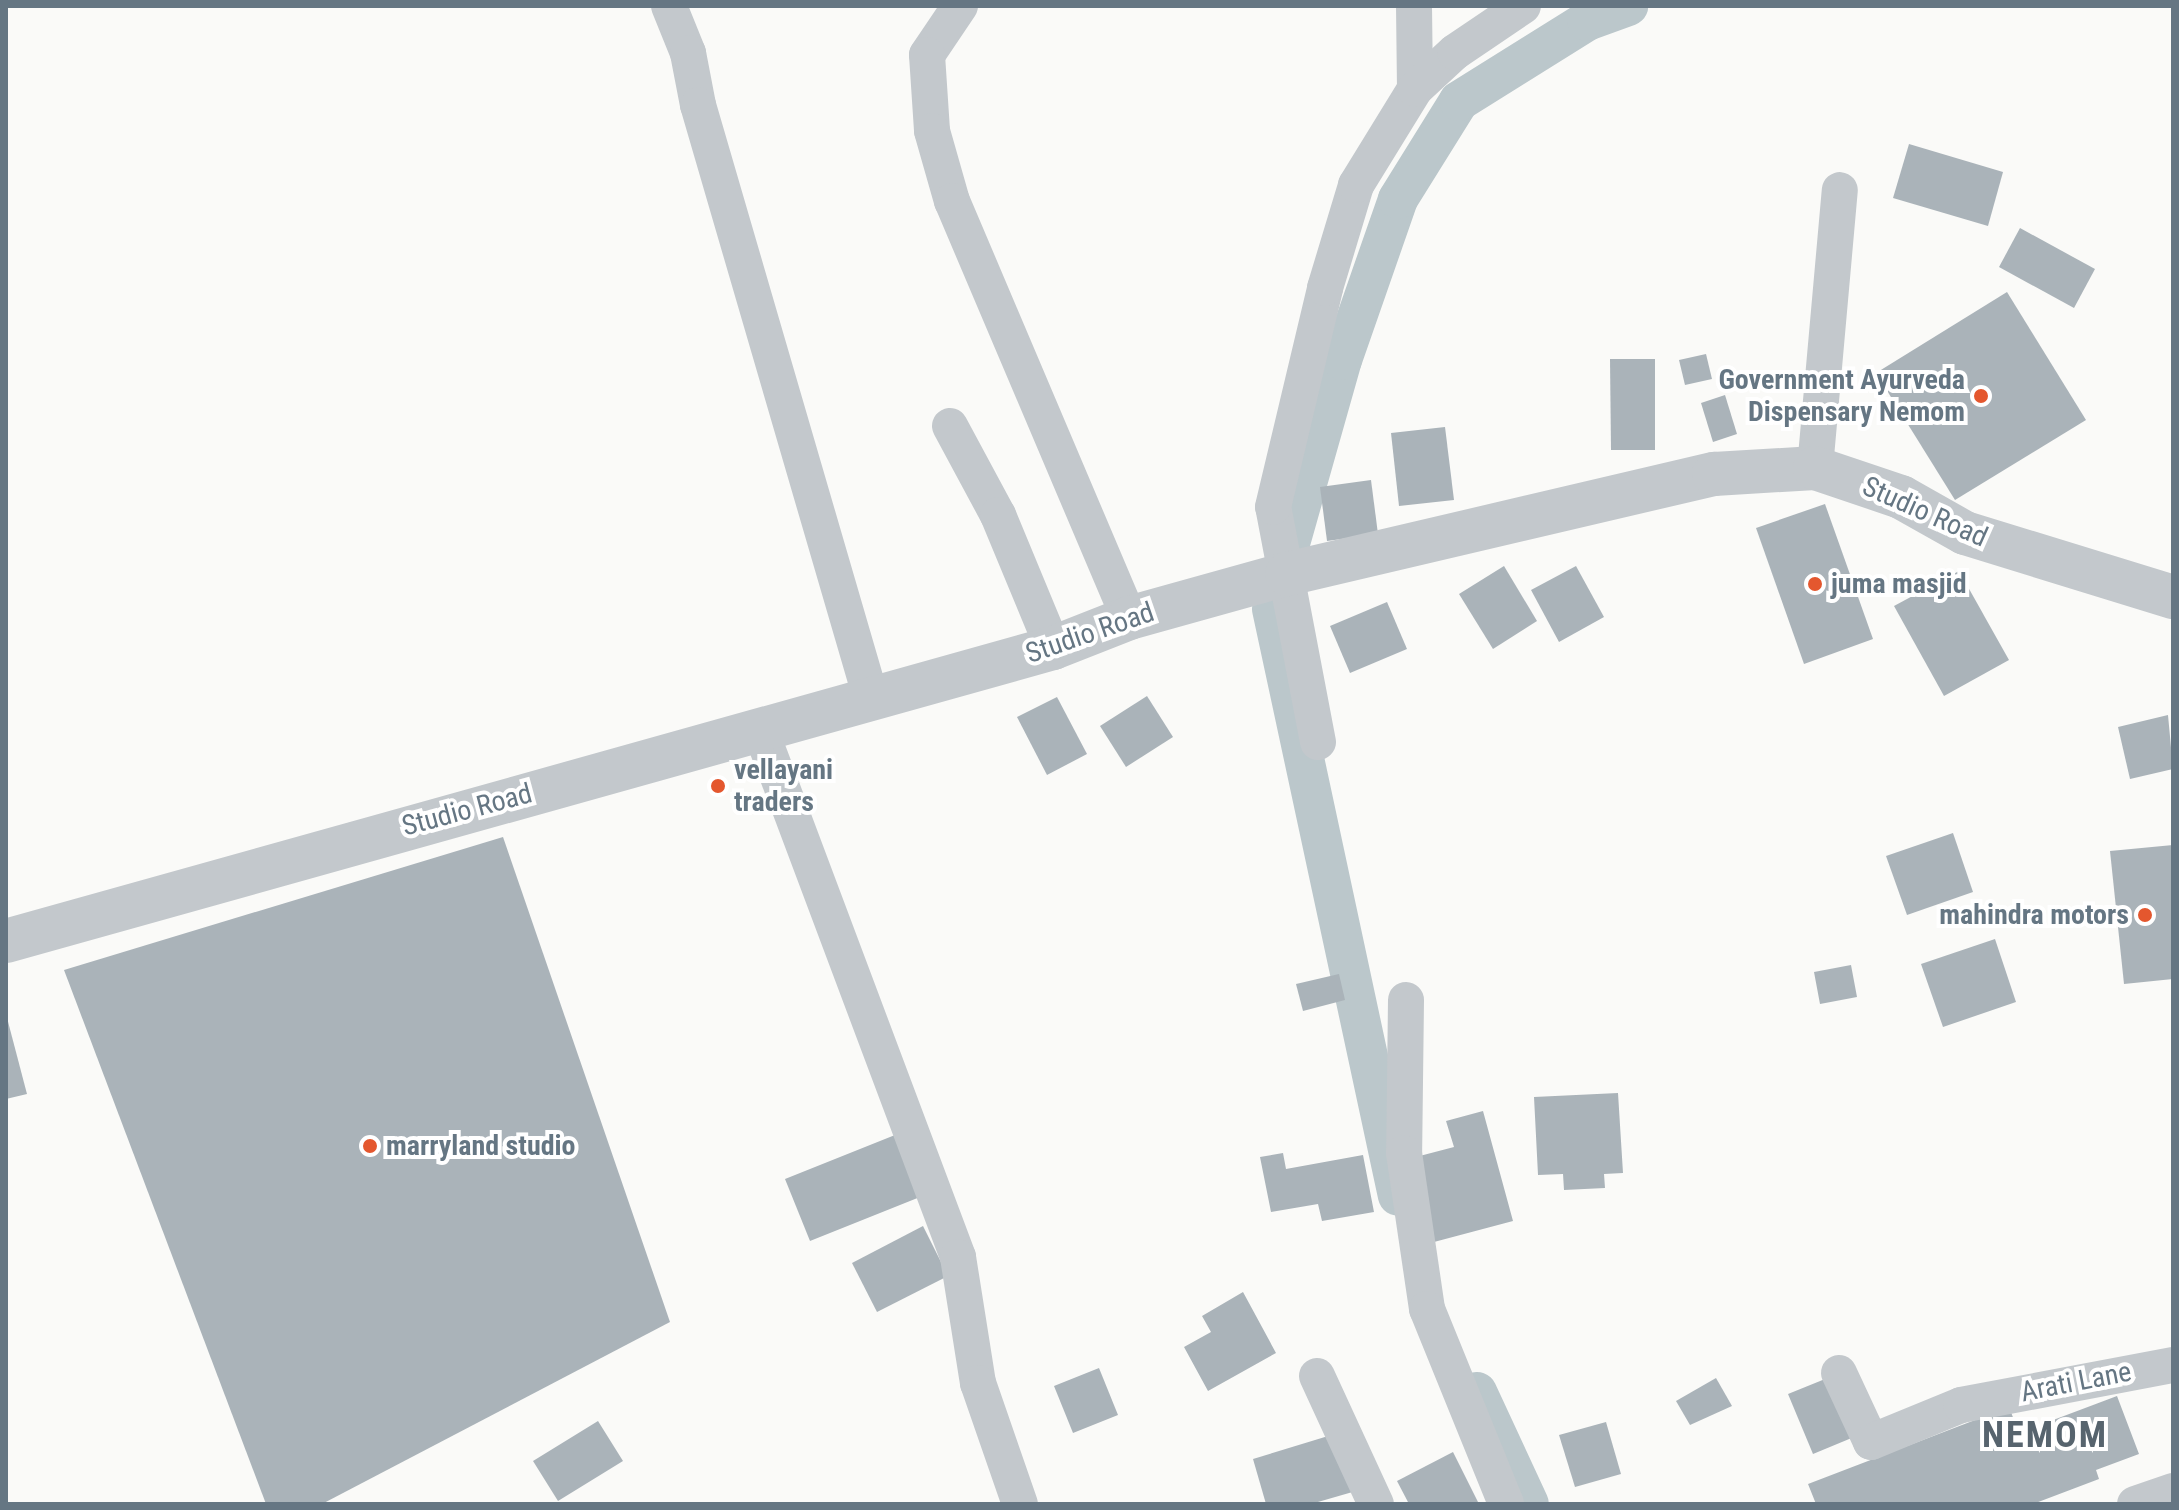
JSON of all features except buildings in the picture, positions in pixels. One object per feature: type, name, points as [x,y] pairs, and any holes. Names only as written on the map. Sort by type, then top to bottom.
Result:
[{"type":"street","points":[[669,6],[688,53],[698,105],[871,698]]},
{"type":"street","points":[[960,6],[927,55],[932,131],[952,201],[1129,618]]},
{"type":"street","points":[[1414,6],[1415,89]]},
{"type":"street","points":[[1318,742],[1273,507],[1325,288],[1356,185],[1415,89],[1455,52],[1523,6]]},
{"type":"street","points":[[1815,468],[1840,190]]},
{"type":"street","points":[[950,426],[998,515],[1053,648]]},
{"type":"street","name":"Studio Road","points":[[6,941],[1053,648],[1129,618],[1287,574],[1714,474],[1815,468],[1901,497],[1965,533],[2173,597]]},
{"type":"street","points":[[760,729],[958,1257],[978,1383],[1020,1504]]},
{"type":"street","points":[[1406,1000],[1404,1153],[1427,1309],[1506,1504]]},
{"type":"street","name":"Arati Lane","points":[[1839,1373],[1871,1442],[1961,1405],[2173,1365]]},
{"type":"street","points":[[1317,1376],[1376,1504]]},
{"type":"street","points":[[2135,1504],[2173,1491]]},
{"type":"waterway","points":[[1289,547],[1342,360],[1398,199],[1459,101],[1587,21],[1628,6]]},
{"type":"waterway","points":[[1272,609],[1398,1196]]},
{"type":"waterway","points":[[1477,1392],[1529,1504]]},
{"type":"place","name":"Government Ayurveda Dispensary Nemom","points":[[1981,396]]},
{"type":"place","name":"juma masjid","points":[[1815,584]]},
{"type":"place","name":"vellayani traders","points":[[718,786]]},
{"type":"place","name":"mahindra motors","points":[[2145,915]]},
{"type":"place","name":"marryland studio","points":[[370,1146]]},
{"type":"district","name":"NEMOM","points":[[2045,1436]]}]
